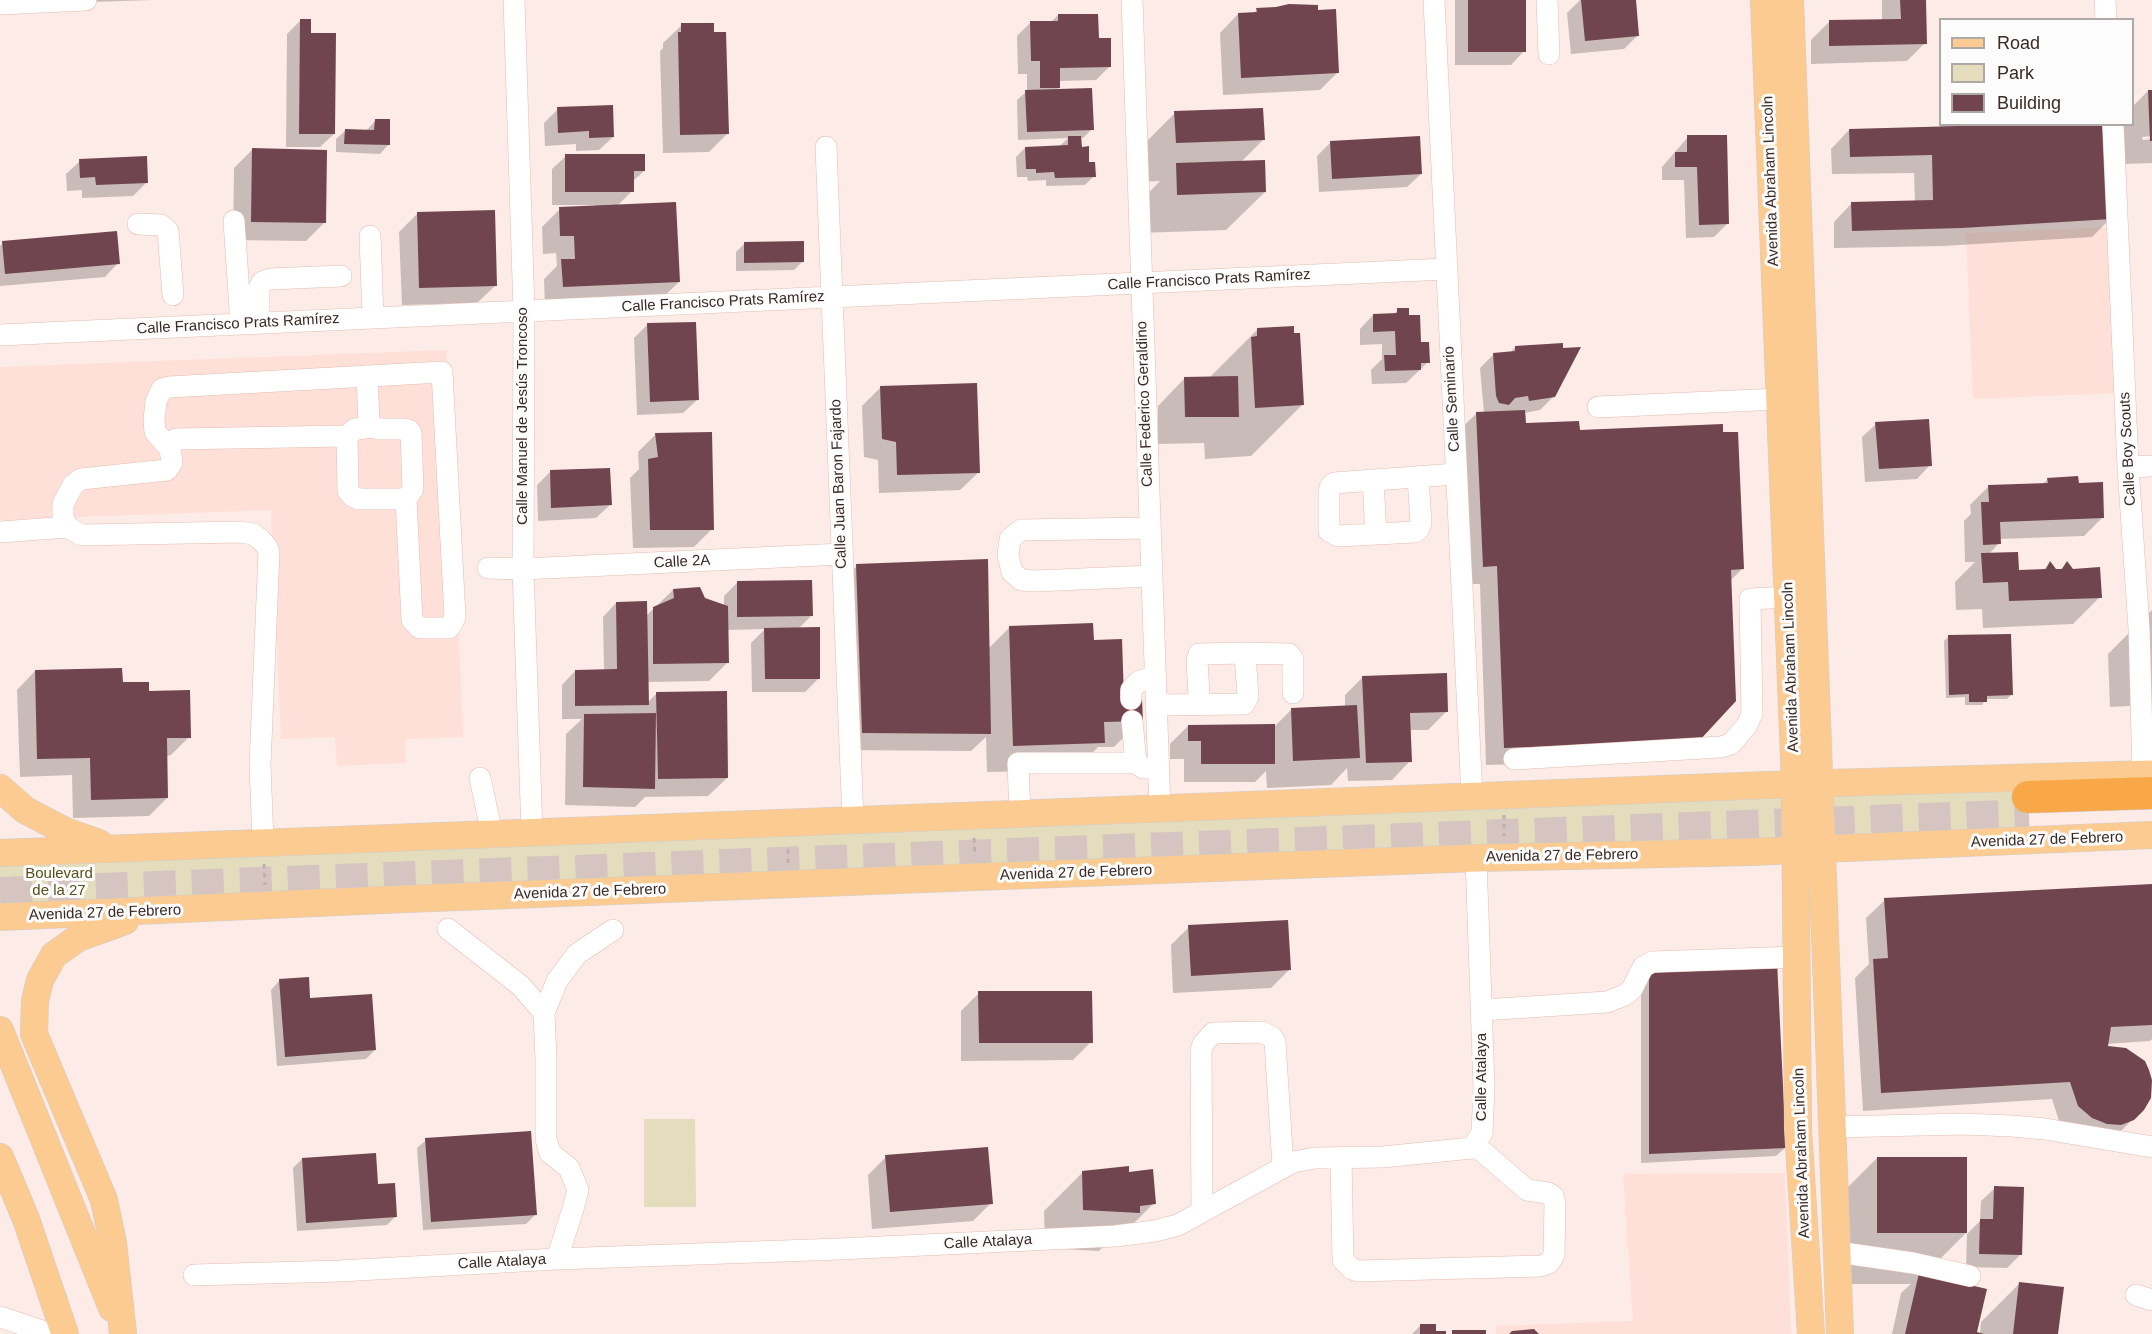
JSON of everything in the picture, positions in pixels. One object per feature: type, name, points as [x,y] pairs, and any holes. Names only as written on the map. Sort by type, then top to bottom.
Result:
[{"type":"highway","points":[[2149,780],[2029,806],[2152,810]]},
{"type":"main road","name":"Avenida Abraham Lincoln","points":[[1764,0],[1788,597],[1808,784]]},
{"type":"main road","name":"Avenida Abraham Lincoln","points":[[1790,0],[1810,850],[1833,1127],[1840,1334]]},
{"type":"main road","points":[[0,853],[263,841],[1808,784],[2149,780]]},
{"type":"main road","points":[[0,788],[24,810],[65,831],[114,848]]},
{"type":"main road","name":"Avenida 27 de Febrero","points":[[0,918],[788,884],[1476,858],[1810,850],[2152,835]]},
{"type":"main road","name":"Avenida Abraham Lincoln","points":[[1810,850],[1797,957],[1798,1129],[1811,1334]]},
{"type":"main road","points":[[122,1334],[113,1243],[104,1200],[34,1034],[35,1001],[40,980],[54,955],[78,938],[152,911]]},
{"type":"main road","points":[[0,1030],[122,1334]]},
{"type":"main road","points":[[0,1157],[26,1219],[65,1334]]},
{"type":"street","points":[[0,4],[86,0]]},
{"type":"street","name":"Calle Manuel de Jesús Troncoso","points":[[514,0],[524,311],[523,569],[532,832]]},
{"type":"street","name":"Calle Federico Geraldino","points":[[1132,0],[1160,809]]},
{"type":"street","name":"Calle Seminario","points":[[1434,0],[1472,797]]},
{"type":"street","points":[[1547,0],[1549,54]]},
{"type":"street","points":[[2105,0],[2106,18]]},
{"type":"street","name":"Calle Boy Scouts","points":[[2113,126],[2128,467],[2149,780]]},
{"type":"street","name":"Calle Juan Baron Fajardo","points":[[826,147],[853,820]]},
{"type":"street","points":[[234,221],[250,324]]},
{"type":"street","points":[[138,224],[160,225],[168,231],[173,295]]},
{"type":"street","points":[[370,236],[373,318]]},
{"type":"street","name":"Calle Francisco Prats Ramírez","points":[[0,335],[1446,269]]},
{"type":"street","points":[[250,324],[262,282],[270,279],[341,276]]},
{"type":"street","points":[[170,449],[155,432],[154,420],[156,401],[162,389],[169,387],[442,372],[455,617],[449,628],[420,628],[412,620],[406,499],[413,489],[409,430],[373,427],[355,429],[347,436],[176,439],[170,449],[172,463],[167,470],[81,479],[73,485],[63,504],[66,523],[81,535],[240,532],[253,534],[261,540],[269,552],[260,765],[263,841]]},
{"type":"street","points":[[367,376],[369,422],[373,427]]},
{"type":"street","points":[[1598,407],[1780,399]]},
{"type":"street","points":[[347,436],[348,491],[352,496],[359,500],[406,499]]},
{"type":"street","points":[[2128,467],[2152,466]]},
{"type":"street","points":[[1418,477],[1421,523],[1415,532],[1338,536],[1329,531],[1330,487],[1334,483],[1456,474]]},
{"type":"street","points":[[1373,480],[1376,534]]},
{"type":"street","points":[[0,532],[66,523]]},
{"type":"street","points":[[1149,528],[1021,530],[1010,539],[1008,555],[1012,572],[1021,579],[1035,581],[1151,576]]},
{"type":"street","name":"Calle 2A","points":[[488,568],[523,569],[842,554]]},
{"type":"street","points":[[1514,759],[1721,747],[1731,744],[1747,725],[1752,714],[1750,599],[1788,597]]},
{"type":"street","points":[[1156,705],[1244,704],[1248,697],[1245,653]]},
{"type":"street","points":[[1199,695],[1197,660],[1199,654],[1245,653],[1289,654],[1293,659],[1293,693]]},
{"type":"street","points":[[1131,699],[1131,690],[1137,682],[1155,676]]},
{"type":"street","points":[[1132,721],[1136,763]]},
{"type":"street","points":[[1020,814],[1018,764],[1136,763],[1143,768],[1158,768]]},
{"type":"street","points":[[480,778],[492,834]]},
{"type":"street","name":"Calle Atalaya","points":[[194,1275],[340,1272],[556,1259],[1115,1236],[1160,1231],[1178,1225],[1293,1162],[1383,1157],[1472,1148],[1482,1133],[1483,1110],[1476,858]]},
{"type":"street","points":[[448,929],[521,986],[544,1013]]},
{"type":"street","points":[[556,1259],[578,1190],[570,1168],[550,1153],[546,1139],[544,1013],[557,981],[577,954],[613,930]]},
{"type":"street","points":[[1482,1010],[1607,1002],[1625,995],[1632,989],[1643,967],[1652,962],[1797,957]]},
{"type":"street","points":[[1202,1212],[1201,1051],[1203,1044],[1213,1033],[1262,1032],[1272,1037],[1275,1042],[1283,1167]]},
{"type":"street","points":[[1833,1127],[1963,1124],[2012,1126],[2045,1129],[2152,1147]]},
{"type":"street","points":[[1341,1158],[1343,1260],[1352,1269],[1358,1271],[1541,1266],[1549,1263],[1554,1255],[1555,1203],[1553,1196],[1527,1190],[1475,1145]]},
{"type":"street","points":[[1837,1252],[1913,1263],[1970,1276]]},
{"type":"street","points":[[0,1317],[51,1334]]},
{"type":"path","points":[[1503,796],[1505,858]]},
{"type":"path","points":[[974,815],[975,877]]},
{"type":"path","points":[[788,823],[788,884]]},
{"type":"path","points":[[263,841],[266,906]]},
{"type":"shaded area","points":[[2114,227],[2121,393],[1973,399],[1966,233]]},
{"type":"shaded area","points":[[446,350],[463,737],[405,739],[406,763],[337,766],[335,737],[281,739],[271,510],[0,520],[0,367]]},
{"type":"shaded area","points":[[1785,1173],[1791,1334],[1496,1334],[1496,1326],[1633,1321],[1623,1174]]},
{"type":"green space","name":"Boulevard de la 27","points":[[2017,783],[2022,833],[0,912],[0,858]]},
{"type":"green space","points":[[644,1119],[695,1119],[696,1207],[644,1207]]},
{"type":"building","points":[[1468,0],[1526,0],[1526,52],[1468,52]]},
{"type":"building","points":[[1581,0],[1636,0],[1639,36],[1585,41]]},
{"type":"building","points":[[1900,0],[1926,0],[1927,44],[1829,46],[1829,20],[1901,19]]},
{"type":"building","points":[[1289,4],[1318,5],[1318,10],[1336,9],[1339,73],[1241,78],[1238,13],[1257,12],[1256,8]]},
{"type":"building","points":[[1058,14],[1098,14],[1099,38],[1111,38],[1111,67],[1060,68],[1060,88],[1040,88],[1040,61],[1031,61],[1030,21],[1058,21]]},
{"type":"building","points":[[300,19],[311,19],[311,33],[336,33],[335,134],[299,134]]},
{"type":"building","points":[[681,23],[714,23],[714,32],[726,32],[729,134],[680,135],[678,32],[681,32]]},
{"type":"building","points":[[1092,88],[1094,130],[1027,132],[1025,90]]},
{"type":"building","points":[[2148,90],[2152,90],[2152,141],[2150,141]]},
{"type":"building","points":[[613,105],[614,137],[589,138],[589,131],[558,133],[557,107]]},
{"type":"building","points":[[1263,108],[1265,140],[1176,143],[1174,111]]},
{"type":"building","points":[[375,119],[390,119],[390,145],[344,144],[345,129],[374,130]]},
{"type":"building","points":[[2103,126],[2112,219],[1962,228],[1852,231],[1851,202],[1933,200],[1932,155],[1850,157],[1849,129]]},
{"type":"building","points":[[1687,135],[1727,135],[1729,224],[1699,225],[1697,167],[1675,167],[1675,152],[1687,152]]},
{"type":"building","points":[[1068,136],[1081,136],[1082,147],[1089,146],[1089,162],[1095,162],[1096,177],[1055,178],[1054,172],[1036,173],[1036,169],[1026,169],[1025,147],[1068,145]]},
{"type":"building","points":[[1420,136],[1422,174],[1332,179],[1330,141]]},
{"type":"building","points":[[252,148],[327,150],[326,223],[251,222]]},
{"type":"building","points":[[565,154],[645,154],[645,171],[634,171],[634,192],[565,192]]},
{"type":"building","points":[[147,156],[148,183],[96,185],[95,177],[80,178],[79,159]]},
{"type":"building","points":[[1265,160],[1266,192],[1177,195],[1176,163]]},
{"type":"building","points":[[676,202],[680,282],[563,287],[561,259],[575,259],[574,236],[560,236],[559,207]]},
{"type":"building","points":[[495,210],[497,286],[419,288],[417,212]]},
{"type":"building","points":[[117,231],[120,264],[5,274],[2,241]]},
{"type":"building","points":[[804,241],[804,262],[744,263],[744,242]]},
{"type":"building","points":[[1397,308],[1409,308],[1409,315],[1420,315],[1421,342],[1429,342],[1430,363],[1421,363],[1421,370],[1385,371],[1384,355],[1396,355],[1395,331],[1373,332],[1373,314],[1397,313]]},
{"type":"building","points":[[696,322],[699,400],[650,402],[647,323]]},
{"type":"building","points":[[1294,326],[1294,333],[1300,333],[1304,405],[1255,408],[1251,337],[1257,336],[1257,328]]},
{"type":"building","points":[[1563,343],[1563,348],[1581,347],[1555,397],[1529,401],[1528,396],[1515,398],[1509,405],[1499,403],[1496,396],[1493,353],[1515,351],[1515,346]]},
{"type":"building","points":[[1238,376],[1239,417],[1185,417],[1184,377]]},
{"type":"building","points":[[977,383],[980,473],[897,475],[896,442],[882,439],[880,386]]},
{"type":"building","points":[[1525,410],[1526,423],[1579,421],[1580,430],[1723,424],[1723,432],[1738,432],[1744,569],[1731,570],[1736,701],[1699,741],[1504,748],[1497,566],[1483,567],[1476,412]]},
{"type":"building","points":[[1929,419],[1932,466],[1879,469],[1875,422]]},
{"type":"building","points":[[712,432],[714,530],[650,530],[648,459],[658,457],[655,433]]},
{"type":"building","points":[[610,468],[612,505],[551,508],[550,470]]},
{"type":"building","points":[[2078,476],[2079,483],[2103,482],[2104,518],[2000,522],[2001,544],[1983,545],[1981,502],[1989,502],[1988,485],[2048,483],[2047,478]]},
{"type":"building","points":[[2018,552],[2019,570],[2046,569],[2050,561],[2056,569],[2062,569],[2067,561],[2073,569],[2100,567],[2102,598],[2009,601],[2008,582],[1983,583],[1981,553]]},
{"type":"building","points":[[988,559],[991,734],[862,733],[856,564]]},
{"type":"building","points":[[812,580],[813,616],[737,617],[737,581]]},
{"type":"building","points":[[700,587],[705,598],[728,606],[729,663],[653,664],[653,607],[674,598],[673,589]]},
{"type":"building","points":[[647,601],[649,705],[575,706],[575,670],[617,669],[616,602]]},
{"type":"building","points":[[1093,623],[1094,640],[1122,639],[1124,699],[1142,698],[1143,721],[1104,722],[1105,743],[1013,746],[1009,626]]},
{"type":"building","points":[[820,627],[820,679],[765,679],[764,628]]},
{"type":"building","points":[[2011,634],[2013,695],[1987,696],[1987,702],[1969,702],[1969,694],[1949,695],[1948,635]]},
{"type":"building","points":[[122,668],[123,682],[149,682],[149,691],[190,690],[191,738],[167,738],[168,798],[91,800],[90,758],[37,759],[35,670]]},
{"type":"building","points":[[1447,673],[1448,712],[1410,713],[1412,762],[1366,763],[1362,676]]},
{"type":"building","points":[[727,691],[728,778],[658,779],[656,692]]},
{"type":"building","points":[[1357,705],[1360,758],[1293,761],[1291,708]]},
{"type":"building","points":[[656,713],[655,789],[583,787],[584,714]]},
{"type":"building","points":[[1275,724],[1275,764],[1201,764],[1201,741],[1188,741],[1188,725]]},
{"type":"building","points":[[2152,884],[2152,1025],[2111,1027],[2108,1046],[2126,1048],[2145,1061],[2149,1070],[2152,1080],[2151,1098],[2134,1120],[2121,1125],[2107,1124],[2092,1118],[2078,1106],[2070,1082],[1881,1093],[1873,959],[1888,958],[1884,898]]},
{"type":"building","points":[[1288,920],[1291,970],[1191,976],[1188,925]]},
{"type":"building","points":[[1777,961],[1786,1148],[1649,1154],[1649,973]]},
{"type":"building","points":[[309,977],[310,998],[372,994],[376,1050],[285,1057],[279,979]]},
{"type":"building","points":[[978,991],[1092,991],[1093,1043],[979,1043]]},
{"type":"building","points":[[531,1131],[537,1215],[431,1222],[425,1138]]},
{"type":"building","points":[[988,1147],[993,1204],[890,1212],[885,1155]]},
{"type":"building","points":[[376,1153],[378,1184],[395,1183],[397,1217],[306,1223],[302,1158]]},
{"type":"building","points":[[1877,1157],[1967,1157],[1967,1233],[1877,1233]]},
{"type":"building","points":[[1129,1166],[1129,1172],[1153,1169],[1156,1204],[1140,1206],[1140,1213],[1083,1210],[1082,1171]]},
{"type":"building","points":[[1994,1186],[2024,1187],[2022,1255],[1979,1254],[1980,1219],[1993,1219]]},
{"type":"building","points":[[1919,1273],[1987,1289],[1977,1332],[1984,1334],[1905,1334]]},
{"type":"building","points":[[2019,1282],[2064,1287],[2058,1334],[2013,1334]]},
{"type":"building","points":[[1420,1324],[1436,1324],[1436,1331],[1446,1331],[1446,1334],[1420,1334]]},
{"type":"building","points":[[1534,1329],[1539,1334],[1509,1334],[1512,1331]]},
{"type":"building","points":[[1452,1330],[1486,1330],[1486,1334],[1452,1334]]},
{"type":"tunnel","points":[[0,893],[2029,815]]}]
